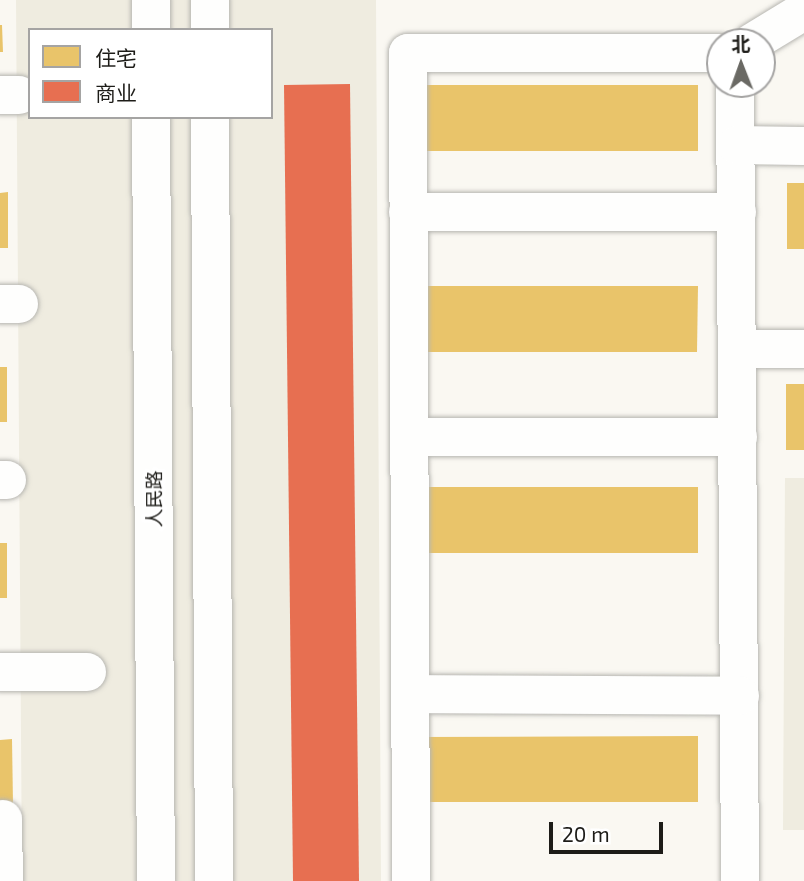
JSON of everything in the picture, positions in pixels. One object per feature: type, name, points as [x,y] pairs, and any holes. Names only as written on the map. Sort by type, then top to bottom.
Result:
[{"type":"street","points":[[151,0],[151,28]]},
{"type":"street","points":[[210,0],[210,28]]},
{"type":"street","points":[[776,28],[804,11]]},
{"type":"street","points":[[411,881],[408,53],[706,53]]},
{"type":"street","points":[[735,98],[740,881]]},
{"type":"street","name":"人民路","points":[[151,119],[156,881]]},
{"type":"street","points":[[210,119],[214,881]]},
{"type":"street","points":[[737,145],[804,146]]},
{"type":"street","points":[[408,212],[737,212]]},
{"type":"street","points":[[739,349],[804,349]]},
{"type":"street","points":[[409,437],[738,437]]},
{"type":"street","points":[[0,672],[87,672]]},
{"type":"street","points":[[410,694],[740,696]]},
{"type":"street","points":[[3,819],[4,881]]},
{"type":"shaded area","points":[[16,0],[376,0],[381,881],[22,881]]},
{"type":"shaded area","points":[[785,478],[804,478],[804,830],[783,830]]},
{"type":"building: 住宅","points":[[2,25],[3,52],[0,52]]},
{"type":"building: 住宅","points":[[417,85],[698,85],[698,151],[417,151]]},
{"type":"building: 住宅","points":[[787,183],[804,183],[804,249],[787,249]]},
{"type":"building: 住宅","points":[[8,192],[8,248],[0,248],[0,193]]},
{"type":"building: 住宅","points":[[417,286],[698,286],[697,352],[416,352]]},
{"type":"building: 住宅","points":[[0,367],[7,367],[7,422],[0,422]]},
{"type":"building: 住宅","points":[[786,384],[804,384],[804,450],[786,450]]},
{"type":"building: 住宅","points":[[417,487],[698,487],[698,553],[417,553]]},
{"type":"building: 住宅","points":[[0,543],[7,543],[7,598],[0,598]]},
{"type":"building: 住宅","points":[[698,736],[698,802],[417,802],[417,737]]},
{"type":"building: 住宅","points":[[12,739],[13,804],[0,804],[0,740]]},
{"type":"building: 商业","points":[[350,84],[359,881],[293,881],[284,85]]}]
